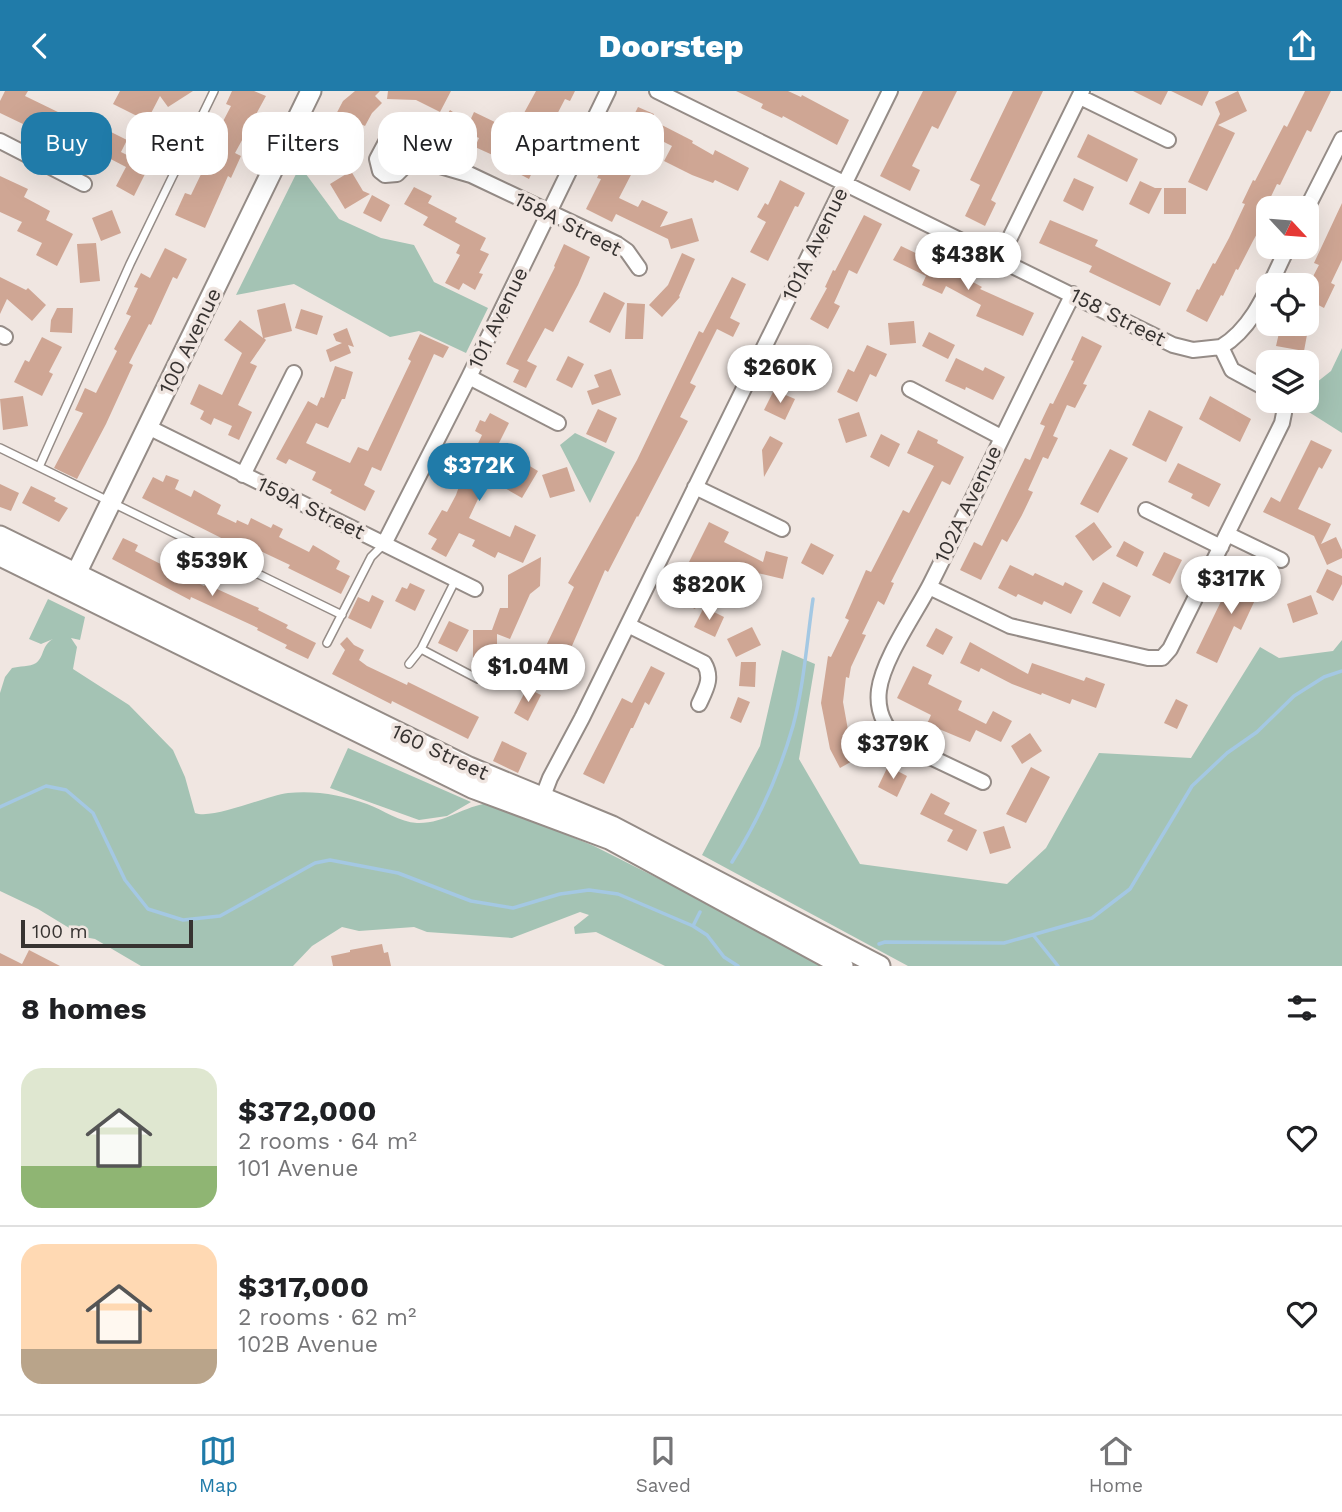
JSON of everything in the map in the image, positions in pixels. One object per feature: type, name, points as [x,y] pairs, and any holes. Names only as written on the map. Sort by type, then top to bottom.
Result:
[{"type":"main road","name":"100 Avenue","points":[[72,582],[311,91]]},
{"type":"main road","name":"160 Street","points":[[0,536],[72,582]]},
{"type":"main road","name":"160 Street","points":[[0,556],[72,582],[469,767],[609,839],[843,966]]},
{"type":"main road","name":"160 Street","points":[[540,804],[663,851],[880,966]]},
{"type":"street","name":"101 Avenue","points":[[384,544],[469,377],[608,91]]},
{"type":"street","name":"158 Street","points":[[657,91],[1172,345],[1193,349],[1220,348]]},
{"type":"street","name":"101A Avenue","points":[[540,804],[550,778],[890,91]]},
{"type":"street","points":[[1000,258],[1081,94],[1167,140]]},
{"type":"street","points":[[1313,196],[1342,139]]},
{"type":"street","points":[[0,141],[84,184]]},
{"type":"street","name":"158A Street","points":[[471,175],[617,244],[627,251],[639,268]]},
{"type":"street","points":[[1256,383],[1233,370],[1220,348],[1251,319],[1282,259]]},
{"type":"street","name":"102A Avenue","points":[[983,782],[894,737],[882,717],[878,692],[881,679],[1073,294]]},
{"type":"street","points":[[243,475],[294,373]]},
{"type":"street","points":[[469,377],[558,422]]},
{"type":"street","points":[[909,389],[1001,437]]},
{"type":"street","points":[[929,587],[1010,626],[1149,658],[1162,658],[1170,649],[1282,423],[1284,413]]},
{"type":"street","name":"159A Street","points":[[148,427],[475,589]]},
{"type":"street","points":[[695,487],[782,529]]},
{"type":"street","points":[[1146,510],[1281,560]]},
{"type":"street","points":[[628,625],[707,666],[709,681],[699,704]]},
{"type":"lane","points":[[38,467],[130,264],[214,91]]},
{"type":"lane","points":[[0,448],[342,615]]},
{"type":"lane","points":[[327,643],[371,557],[384,544]]},
{"type":"lane","points":[[409,664],[421,649],[456,579]]},
{"type":"lane","points":[[421,649],[478,679]]},
{"type":"green space","points":[[296,175],[307,175],[339,219],[381,238],[414,245],[434,282],[488,308],[466,353],[419,331],[390,337],[294,284],[236,295]]},
{"type":"green space","points":[[1342,348],[1342,433],[1310,413],[1319,413],[1319,380],[1331,371]]},
{"type":"green space","points":[[575,433],[615,452],[590,503],[560,445]]},
{"type":"green space","points":[[48,599],[85,617],[80,640],[71,638],[77,647],[73,669],[129,705],[173,750],[185,777],[195,813],[214,813],[278,795],[308,792],[348,798],[404,820],[427,823],[489,803],[594,846],[832,966],[665,966],[596,932],[575,934],[574,927],[589,915],[580,912],[512,938],[427,932],[414,927],[359,931],[342,927],[312,946],[293,966],[141,966],[95,939],[84,937],[38,909],[0,891],[0,693],[5,677],[12,668],[36,663],[53,639],[41,644],[29,639]]},
{"type":"green space","points":[[1342,640],[1342,966],[908,966],[702,855],[760,746],[782,650],[815,664],[799,759],[860,864],[1007,884],[1046,848],[1099,753],[1191,758],[1260,647],[1279,658],[1333,651]]},
{"type":"green space","points":[[348,748],[471,802],[447,816],[419,820],[330,788]]},
{"type":"building","points":[[5,91],[28,91],[25,96],[58,112],[21,112],[21,123],[0,113],[0,101]]},
{"type":"building","points":[[120,91],[193,91],[168,107],[160,96],[152,112],[129,112],[113,104]]},
{"type":"building","points":[[232,91],[254,91],[266,96],[257,112],[242,112],[242,140],[235,153],[241,156],[231,178],[228,176],[205,228],[175,215],[185,193],[191,195],[201,175],[228,175],[228,112],[231,106],[226,104]]},
{"type":"building","points":[[355,91],[380,91],[375,96],[382,103],[365,126],[364,112],[337,112],[343,101]]},
{"type":"building","points":[[388,91],[451,91],[440,112],[416,100],[387,99]]},
{"type":"building","points":[[536,91],[575,91],[570,101],[565,99],[558,112],[525,112]]},
{"type":"building","points":[[736,91],[788,91],[801,97],[802,95],[849,120],[837,145],[783,116],[782,118],[761,108],[763,104]]},
{"type":"building","points":[[923,91],[957,91],[938,129],[932,126],[912,166],[920,170],[910,191],[880,176]]},
{"type":"building","points":[[1013,91],[1043,91],[991,200],[996,203],[985,226],[965,216],[980,185],[970,180]]},
{"type":"building","points":[[1133,91],[1168,91],[1161,105]]},
{"type":"building","points":[[1171,91],[1209,91],[1202,106]]},
{"type":"building","points":[[1238,91],[1247,111],[1218,125],[1235,133],[1207,191],[1188,182],[1220,114],[1215,102]]},
{"type":"building","points":[[1305,91],[1331,91],[1311,132],[1307,130],[1280,185],[1277,184],[1271,196],[1256,196],[1256,236],[1207,322],[1186,311],[1229,238],[1253,180],[1255,181],[1284,125],[1287,127]]},
{"type":"building","points":[[638,107],[649,112],[636,112]]},
{"type":"building","points":[[477,113],[491,120],[491,154],[477,148]]},
{"type":"building","points":[[664,126],[713,155],[715,150],[749,168],[738,191],[715,180],[713,183],[692,175],[664,161],[672,146],[664,142]]},
{"type":"building","points":[[112,132],[126,140],[121,152],[126,154],[126,167],[112,160]]},
{"type":"building","points":[[1088,134],[1138,159],[1127,182],[1077,157]]},
{"type":"building","points":[[126,167],[126,175],[144,175],[134,196],[116,186]]},
{"type":"building","points":[[345,175],[353,175],[363,191],[370,194],[345,209],[330,184]]},
{"type":"building","points":[[598,175],[631,175],[619,198],[638,207],[642,200],[668,212],[660,227],[692,218],[699,241],[671,249],[668,239],[616,214],[612,222],[586,209],[601,179],[597,178]]},
{"type":"building","points":[[0,176],[28,189],[24,197],[50,211],[46,220],[73,234],[57,266],[36,255],[42,243],[17,231],[22,222],[0,212]]},
{"type":"building","points":[[1074,178],[1094,187],[1083,211],[1063,201]]},
{"type":"building","points":[[780,180],[805,193],[798,207],[795,206],[768,261],[750,252],[766,222],[757,217],[765,203],[768,205]]},
{"type":"building","points":[[1140,181],[1155,188],[1162,188],[1149,214],[1129,204]]},
{"type":"building","points":[[414,187],[432,196],[428,203],[457,218],[455,222],[486,238],[480,250],[489,254],[479,273],[483,274],[475,290],[463,283],[459,290],[445,283],[460,255],[456,253],[460,245],[423,225],[428,217],[404,204]]},
{"type":"building","points":[[1164,188],[1186,188],[1186,214],[1164,214]]},
{"type":"building","points":[[372,195],[390,205],[381,222],[363,213]]},
{"type":"building","points":[[1342,203],[1342,260],[1331,283],[1335,285],[1324,308],[1319,305],[1319,273],[1315,273],[1319,265],[1314,263],[1316,259],[1320,259],[1320,250]]},
{"type":"building","points":[[112,210],[121,233],[101,241],[92,218]]},
{"type":"building","points":[[864,215],[882,224],[857,274],[849,270],[834,303],[840,306],[828,329],[810,319],[827,288],[825,287],[833,270],[835,271]]},
{"type":"building","points":[[1050,220],[1098,240],[1095,246],[1171,283],[1160,306],[1089,272],[1092,266],[1039,243]]},
{"type":"building","points":[[96,243],[100,281],[80,283],[77,244]]},
{"type":"building","points":[[564,244],[590,257],[553,332],[545,328],[527,361],[537,366],[526,388],[513,382],[519,370],[506,364]]},
{"type":"building","points":[[901,246],[953,271],[982,287],[980,289],[1034,313],[1023,336],[976,316],[981,305],[946,286],[942,294],[922,285],[926,276],[893,260]]},
{"type":"building","points":[[165,248],[187,259],[177,279],[173,277],[151,325],[149,324],[129,363],[133,365],[77,479],[54,468],[83,413],[75,410],[85,388],[96,393],[131,316],[126,314],[138,288],[134,287],[141,273],[150,278]]},
{"type":"building","points":[[682,253],[695,259],[680,297],[662,317],[649,305],[668,285]]},
{"type":"building","points":[[0,277],[26,290],[28,288],[46,305],[32,321],[7,299],[0,314]]},
{"type":"building","points":[[732,277],[746,284],[730,318],[740,323],[733,337],[717,329],[690,383],[696,386],[680,417],[688,421],[608,572],[605,570],[558,678],[533,666],[543,647],[545,648],[574,587],[568,583],[637,460],[699,331],[703,333]]},
{"type":"building","points":[[604,292],[625,303],[610,333],[589,322]]},
{"type":"building","points":[[285,303],[292,331],[264,338],[266,340],[250,363],[257,366],[238,405],[252,412],[239,440],[228,435],[232,426],[214,418],[211,425],[200,419],[204,411],[190,404],[199,384],[222,395],[242,353],[224,340],[240,320],[263,338],[257,310]]},
{"type":"building","points":[[627,303],[645,304],[643,339],[625,339]]},
{"type":"building","points":[[57,308],[73,308],[72,333],[50,332],[51,320]]},
{"type":"building","points":[[301,309],[323,316],[317,335],[295,328]]},
{"type":"building","points":[[914,321],[916,343],[890,345],[888,323]]},
{"type":"building","points":[[347,328],[354,347],[348,345],[351,353],[330,362],[326,350],[342,343],[336,341],[333,334]]},
{"type":"building","points":[[929,332],[955,345],[948,359],[922,346]]},
{"type":"building","points":[[420,334],[449,347],[443,358],[434,354],[381,471],[372,467],[364,485],[375,491],[365,511],[330,493],[332,490],[312,480],[316,472],[289,459],[286,464],[276,459],[308,401],[317,406],[321,397],[324,398],[335,366],[353,372],[345,399],[342,399],[328,428],[316,423],[306,443],[350,463],[358,447],[368,451],[411,361],[408,359]]},
{"type":"building","points":[[1082,336],[1102,346],[1083,384],[1087,385],[1075,408],[1067,405],[1053,436],[1058,438],[1048,459],[1043,457],[1028,490],[1033,492],[1022,515],[1007,542],[1002,539],[981,580],[960,570],[974,542],[982,546],[1025,458],[1030,460],[1045,426],[1040,424],[1074,361],[1071,360]]},
{"type":"building","points":[[1278,336],[1307,336],[1304,350],[1276,346]]},
{"type":"building","points":[[42,337],[62,347],[49,372],[53,374],[42,396],[14,382],[25,360],[29,362]]},
{"type":"building","points":[[867,345],[887,354],[876,377],[870,374],[857,402],[837,392],[848,369],[854,372]]},
{"type":"building","points":[[797,348],[815,358],[803,380],[785,371]]},
{"type":"building","points":[[568,356],[584,364],[572,388],[556,380]]},
{"type":"building","points":[[956,358],[983,371],[985,367],[1005,377],[993,400],[966,387],[965,390],[945,381]]},
{"type":"building","points":[[611,369],[621,395],[592,405],[587,391],[599,387],[594,375]]},
{"type":"building","points":[[774,390],[795,399],[785,420],[764,410]]},
{"type":"building","points":[[23,396],[28,426],[3,430],[0,399]]},
{"type":"building","points":[[1210,396],[1251,419],[1240,442],[1199,419]]},
{"type":"building","points":[[598,409],[617,418],[606,443],[586,434]]},
{"type":"building","points":[[1149,410],[1183,427],[1166,462],[1132,445]]},
{"type":"building","points":[[859,412],[867,436],[846,443],[838,419]]},
{"type":"building","points":[[490,413],[509,423],[469,518],[510,537],[515,525],[536,535],[523,563],[498,552],[495,558],[472,546],[475,540],[459,533],[446,557],[431,549],[437,539],[428,534],[442,510],[447,512],[456,495],[461,481],[455,478],[468,451],[473,454],[482,435],[475,431],[480,420],[485,422]]},
{"type":"building","points":[[918,430],[964,457],[950,485],[942,481],[891,582],[894,583],[884,605],[878,601],[862,634],[866,635],[851,667],[849,678],[846,677],[843,702],[848,730],[863,755],[840,768],[830,749],[821,703],[828,656],[831,657],[849,620],[845,618],[866,570],[871,572],[903,510],[909,513],[934,466],[907,453]]},
{"type":"building","points":[[881,434],[900,444],[889,467],[870,457]]},
{"type":"building","points":[[770,436],[783,443],[764,477],[762,450]]},
{"type":"building","points":[[1311,440],[1332,450],[1322,469],[1319,467],[1298,509],[1331,524],[1321,544],[1336,537],[1342,550],[1342,558],[1327,565],[1314,536],[1263,512],[1271,497],[1280,502]]},
{"type":"building","points":[[1110,449],[1128,458],[1098,513],[1080,504]]},
{"type":"building","points":[[518,459],[538,471],[522,498],[503,487]]},
{"type":"building","points":[[1178,463],[1221,484],[1209,507],[1191,498],[1193,494],[1168,482]]},
{"type":"building","points":[[567,467],[575,491],[550,498],[542,475]]},
{"type":"building","points":[[166,475],[179,480],[175,489],[191,497],[194,490],[221,505],[217,514],[236,523],[237,520],[248,525],[251,518],[271,528],[273,524],[283,529],[279,537],[309,552],[313,545],[340,561],[336,569],[350,576],[341,594],[288,568],[290,565],[252,547],[249,552],[142,498],[153,477],[163,482]]},
{"type":"building","points":[[0,484],[19,493],[11,511],[0,507]]},
{"type":"building","points":[[31,486],[56,498],[54,501],[68,508],[59,522],[22,503]]},
{"type":"building","points":[[709,522],[729,532],[724,542],[763,562],[766,551],[788,557],[783,579],[753,572],[744,589],[709,572],[695,609],[682,603],[696,573],[686,568]]},
{"type":"building","points":[[1094,522],[1112,547],[1093,561],[1075,536]]},
{"type":"building","points":[[123,538],[138,545],[135,551],[204,586],[206,584],[259,608],[258,610],[288,625],[286,628],[316,643],[308,659],[285,648],[287,645],[257,630],[258,628],[191,597],[190,600],[112,559]]},
{"type":"building","points":[[1124,541],[1144,552],[1137,567],[1116,556]]},
{"type":"building","points":[[811,543],[834,555],[823,575],[801,563]]},
{"type":"building","points":[[1164,552],[1182,560],[1170,584],[1152,575]]},
{"type":"building","points":[[541,557],[540,586],[530,594],[510,639],[497,634],[497,659],[473,660],[473,630],[492,630],[500,608],[508,608],[508,575]]},
{"type":"building","points":[[1010,565],[1033,576],[1035,573],[1063,586],[1065,582],[1083,591],[1071,614],[1044,601],[1042,605],[998,588]]},
{"type":"building","points":[[1327,569],[1342,576],[1342,584],[1333,601],[1316,592]]},
{"type":"building","points":[[1244,573],[1268,584],[1259,602],[1255,600],[1241,630],[1234,626],[1217,663],[1196,653],[1226,591],[1234,595]]},
{"type":"building","points":[[1103,582],[1131,596],[1120,617],[1092,603]]},
{"type":"building","points":[[410,583],[425,590],[415,611],[395,601],[402,587],[407,589]]},
{"type":"building","points":[[372,595],[384,601],[371,629],[348,618],[358,597],[369,602]]},
{"type":"building","points":[[1311,595],[1318,614],[1293,623],[1287,604]]},
{"type":"building","points":[[704,607],[724,617],[715,637],[694,627]]},
{"type":"building","points":[[449,621],[469,630],[457,652],[438,643]]},
{"type":"building","points":[[752,627],[761,645],[736,657],[727,639]]},
{"type":"building","points":[[936,628],[953,637],[943,655],[926,646]]},
{"type":"building","points":[[347,637],[354,645],[364,650],[359,660],[367,666],[407,685],[408,682],[479,717],[468,739],[332,674],[345,650],[340,644]]},
{"type":"building","points":[[970,642],[1028,674],[1032,663],[1084,681],[1086,677],[1105,684],[1096,708],[1072,699],[1070,704],[1042,693],[1041,695],[981,668],[979,672],[960,663]]},
{"type":"building","points":[[741,662],[756,662],[755,687],[739,686]]},
{"type":"building","points":[[651,666],[665,673],[649,705],[645,702],[604,784],[583,774],[622,698],[632,703]]},
{"type":"building","points":[[913,666],[932,675],[928,684],[962,701],[958,710],[986,724],[993,711],[1012,721],[1001,742],[976,730],[970,742],[927,724],[931,715],[897,698]]},
{"type":"building","points":[[527,688],[541,695],[528,721],[514,713]]},
{"type":"building","points":[[738,697],[750,702],[741,723],[730,718]]},
{"type":"building","points":[[1176,699],[1188,705],[1177,729],[1164,723]]},
{"type":"building","points":[[1030,733],[1042,751],[1022,764],[1011,746]]},
{"type":"building","points":[[502,741],[527,753],[518,773],[493,761]]},
{"type":"building","points":[[888,766],[907,776],[897,797],[878,787]]},
{"type":"building","points":[[1031,767],[1050,777],[1026,823],[1006,814]]},
{"type":"building","points":[[931,793],[950,803],[944,814],[977,830],[967,851],[947,841],[953,830],[920,814]]},
{"type":"building","points":[[1004,826],[1011,848],[990,854],[983,832]]},
{"type":"building","points":[[382,944],[384,953],[388,952],[391,966],[333,966],[331,956]]},
{"type":"building","points":[[29,950],[60,966],[0,966],[0,953],[22,964]]},
{"type":"waterway","points":[[732,862],[767,796],[793,726],[813,599]]},
{"type":"waterway","points":[[879,944],[1004,943],[1092,918],[1130,889],[1192,786],[1227,753],[1257,732],[1294,696],[1324,677],[1342,671]]},
{"type":"waterway","points":[[0,807],[46,786],[66,790],[93,813],[125,880],[148,909],[183,920],[220,916],[315,863],[330,860],[398,873],[471,901],[513,908],[560,894],[589,890],[618,894],[693,926],[707,935],[724,957],[738,966]]},
{"type":"waterway","points":[[693,926],[700,912]]},
{"type":"waterway","points":[[1034,936],[1058,966]]}]
